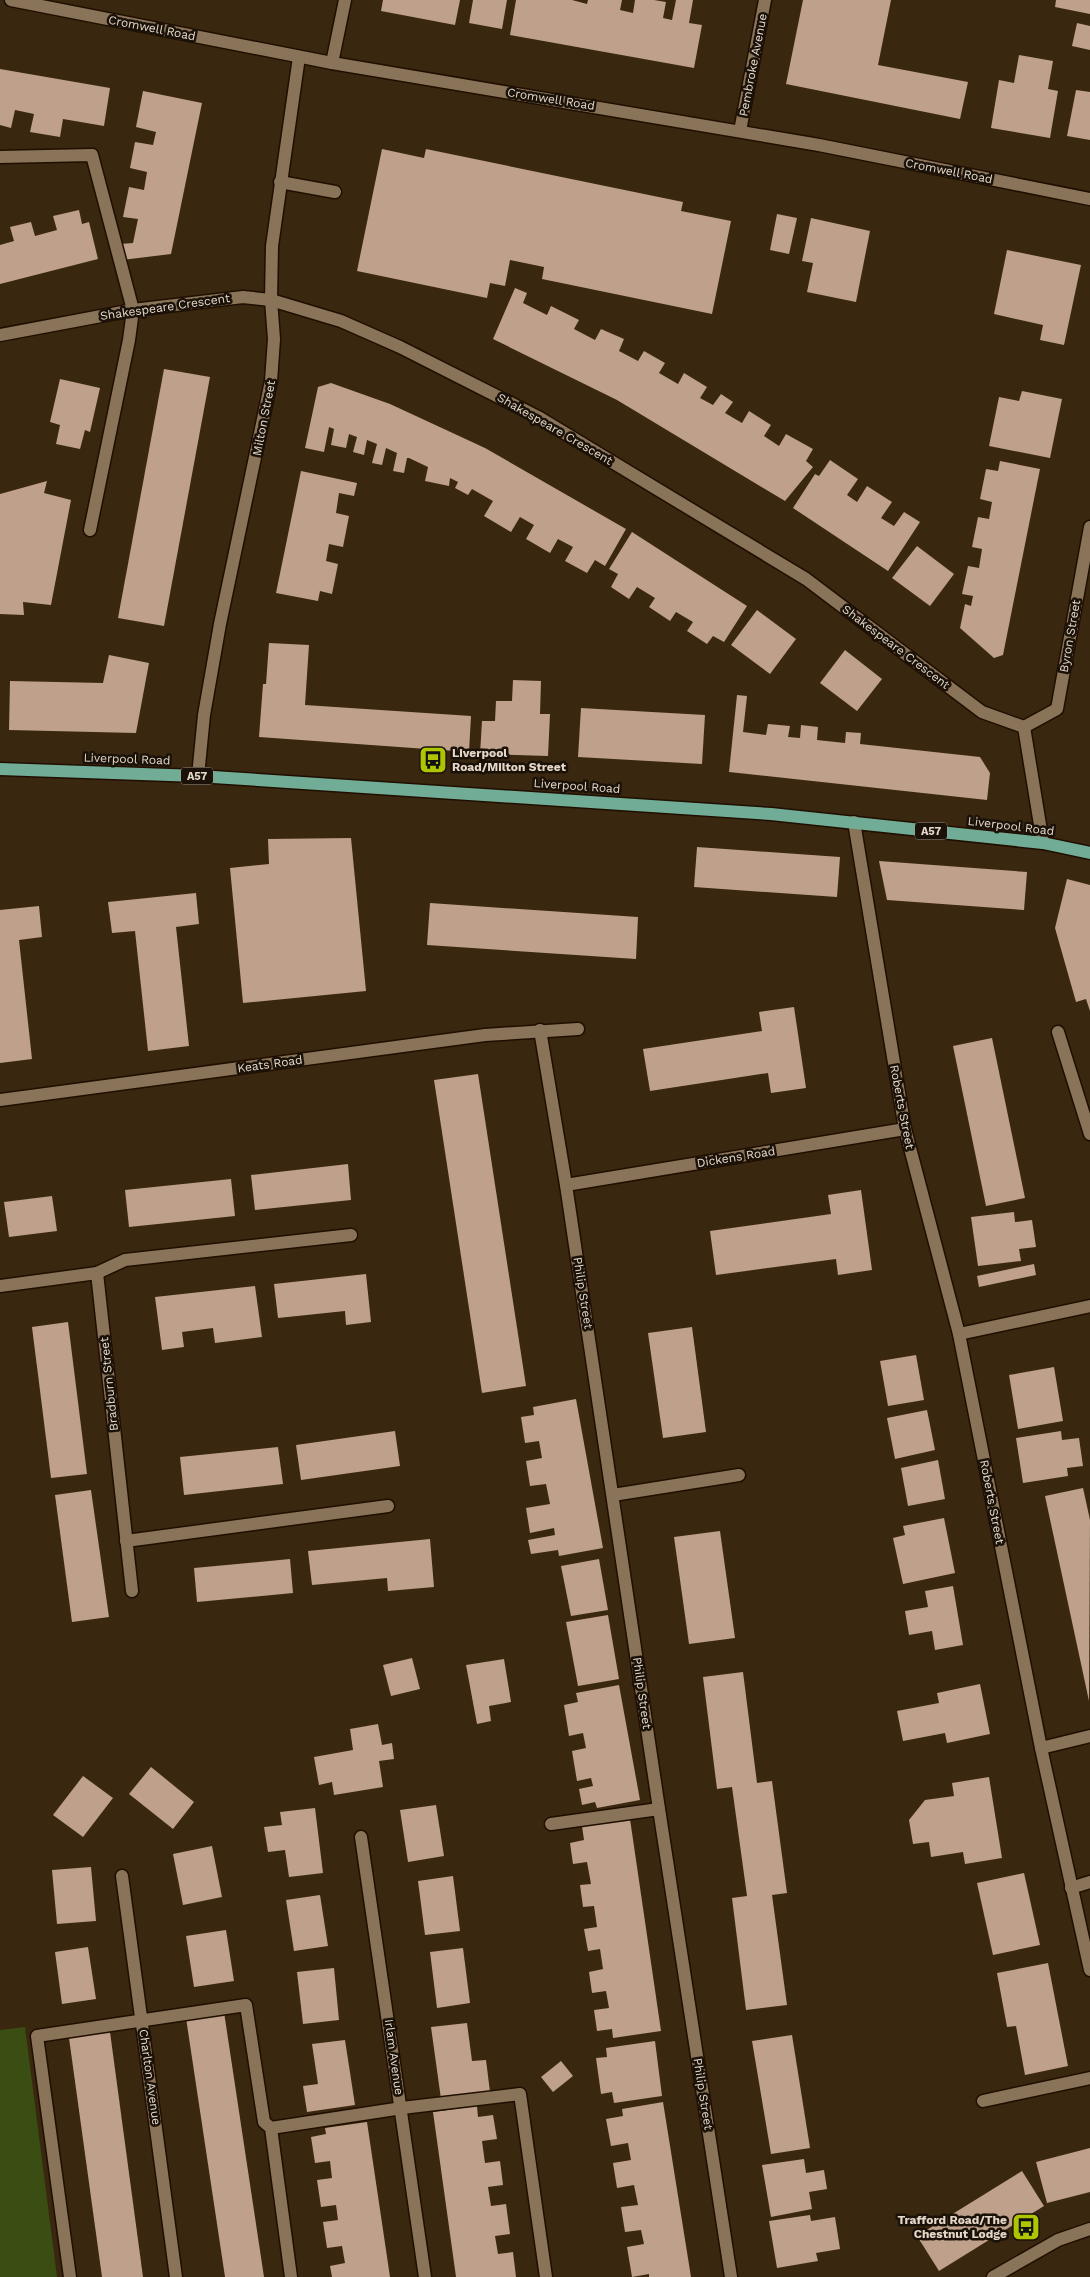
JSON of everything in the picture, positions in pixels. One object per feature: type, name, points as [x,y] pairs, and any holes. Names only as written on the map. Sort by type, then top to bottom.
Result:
[{"type":"main road","name":"Liverpool Road","points":[[0,769],[198,776],[679,807],[854,822],[1043,843],[1090,852]]},
{"type":"street","name":"Cromwell Road","points":[[11,0],[299,57],[740,131],[1090,199]]},
{"type":"street","points":[[332,63],[345,0]]},
{"type":"street","name":"Pembroke Avenue","points":[[740,131],[766,0]]},
{"type":"street","name":"Milton Street","points":[[198,776],[204,715],[220,624],[272,381],[274,339],[271,300],[272,246],[299,57]]},
{"type":"street","points":[[0,157],[92,155],[133,310],[129,340],[90,530]]},
{"type":"street","points":[[280,182],[335,192]]},
{"type":"street","name":"Shakespeare Crescent","points":[[0,335],[133,310],[243,297],[271,300],[341,321],[400,347],[538,417],[806,579],[982,712],[1024,727]]},
{"type":"street","name":"Byron Street","points":[[1024,727],[1057,709],[1086,572],[1090,528]]},
{"type":"street","points":[[1024,727],[1043,843]]},
{"type":"street","name":"Roberts Street","points":[[854,822],[888,1036],[905,1129],[959,1334],[1041,1748],[1070,1888],[1090,1970]]},
{"type":"street","name":"Keats Road","points":[[0,1100],[485,1035],[578,1029]]},
{"type":"street","name":"Philip Street","points":[[540,1030],[566,1185],[731,2277]]},
{"type":"street","points":[[1058,1032],[1090,1134]]},
{"type":"street","name":"Dickens Road","points":[[566,1185],[905,1129]]},
{"type":"street","points":[[0,1286],[97,1273],[125,1260],[351,1235]]},
{"type":"street","name":"Bradburn Street","points":[[97,1273],[132,1591]]},
{"type":"street","points":[[959,1334],[1090,1306]]},
{"type":"street","points":[[613,1496],[739,1475]]},
{"type":"street","points":[[126,1541],[388,1506]]},
{"type":"street","points":[[1041,1748],[1090,1736]]},
{"type":"street","points":[[551,1824],[659,1809]]},
{"type":"street","name":"Irlam Avenue","points":[[361,1837],[402,2108],[425,2277]]},
{"type":"street","name":"Charlton Avenue","points":[[122,1876],[176,2277]]},
{"type":"street","points":[[1070,1888],[1090,1882]]},
{"type":"street","points":[[70,2277],[37,2036],[246,2005],[264,2122],[271,2128],[291,2277]]},
{"type":"street","points":[[983,2101],[1090,2078]]},
{"type":"street","points":[[271,2128],[402,2108],[520,2094],[546,2277]]},
{"type":"street","points":[[993,2277],[1058,2240],[1090,2229]]},
{"type":"green space","points":[[25,2027],[57,2277],[0,2277],[0,2030]]},
{"type":"building","points":[[383,0],[460,0],[455,25],[381,11]]},
{"type":"building","points":[[473,0],[507,0],[502,29],[469,23]]},
{"type":"building","points":[[516,0],[572,0],[587,4],[588,0],[622,0],[620,10],[633,13],[635,0],[654,0],[666,2],[663,18],[672,20],[676,0],[693,0],[689,23],[702,25],[694,68],[510,35]]},
{"type":"building","points":[[803,0],[891,0],[878,65],[968,82],[960,119],[786,84]]},
{"type":"building","points":[[1056,0],[1090,0],[1090,14],[1055,7]]},
{"type":"building","points":[[1077,23],[1090,26],[1090,50],[1072,46]]},
{"type":"building","points":[[1019,55],[1053,61],[1048,89],[1058,91],[1050,138],[991,128],[999,80],[1014,83]]},
{"type":"building","points":[[0,69],[110,88],[104,126],[63,119],[60,137],[30,132],[34,114],[15,110],[11,128],[0,125]]},
{"type":"building","points":[[1076,90],[1090,92],[1090,140],[1067,136]]},
{"type":"building","points":[[143,91],[202,103],[171,254],[122,260],[120,244],[133,243],[138,219],[123,217],[129,187],[144,190],[147,172],[130,168],[135,142],[153,145],[156,132],[136,127]]},
{"type":"building","points":[[382,149],[424,158],[426,149],[683,202],[681,211],[731,221],[712,314],[542,279],[544,267],[510,260],[505,286],[490,283],[487,298],[357,271]]},
{"type":"building","points":[[79,210],[82,224],[89,222],[98,259],[0,284],[0,245],[14,241],[10,227],[31,222],[35,236],[57,230],[53,216]]},
{"type":"building","points":[[777,214],[797,218],[789,254],[770,250]]},
{"type":"building","points":[[811,218],[870,231],[856,302],[807,292],[813,263],[802,261]]},
{"type":"building","points":[[1007,250],[1081,265],[1064,345],[1040,340],[1043,325],[994,314]]},
{"type":"building","points":[[515,288],[527,293],[523,303],[547,315],[551,306],[579,320],[574,329],[595,340],[601,329],[624,339],[619,351],[638,361],[644,351],[665,363],[659,373],[678,384],[684,373],[707,387],[700,398],[713,405],[721,394],[733,402],[725,413],[742,423],[749,411],[771,425],[764,436],[779,446],[786,434],[813,449],[806,461],[813,467],[785,501],[617,400],[493,339]]},
{"type":"building","points":[[164,369],[210,377],[164,626],[118,618]]},
{"type":"building","points":[[60,379],[100,388],[90,432],[85,430],[80,449],[56,444],[60,425],[50,422]]},
{"type":"building","points":[[331,383],[390,404],[485,448],[626,529],[605,566],[595,560],[587,573],[565,561],[573,547],[558,539],[550,553],[526,539],[534,525],[520,517],[511,532],[484,516],[493,501],[472,489],[468,495],[455,488],[458,482],[450,478],[449,486],[425,481],[428,467],[409,458],[407,458],[404,473],[393,471],[397,453],[386,448],[382,465],[372,463],[377,444],[367,440],[364,455],[353,452],[357,437],[349,434],[346,448],[331,445],[334,429],[329,427],[324,452],[305,448],[318,387]]},
{"type":"building","points":[[1022,391],[1062,399],[1050,458],[989,446],[999,397],[1019,401]]},
{"type":"building","points":[[830,460],[858,479],[847,495],[857,502],[867,486],[892,502],[881,518],[894,526],[904,512],[920,522],[888,571],[793,508],[815,474],[819,476]]},
{"type":"building","points":[[1000,461],[1040,469],[1003,655],[994,658],[960,628],[965,604],[971,606],[973,596],[962,594],[968,566],[979,568],[982,549],[972,547],[978,517],[989,519],[992,502],[980,499],[986,469],[998,471]]},
{"type":"building","points":[[301,471],[357,483],[354,496],[339,493],[336,513],[349,516],[343,547],[329,544],[326,561],[338,564],[332,594],[320,591],[318,601],[276,593]]},
{"type":"building","points":[[47,481],[44,493],[71,500],[51,605],[23,602],[24,615],[0,614],[0,494]]},
{"type":"building","points":[[632,532],[747,606],[724,642],[713,636],[707,644],[687,631],[693,622],[676,612],[670,621],[649,607],[655,598],[637,587],[629,599],[611,587],[618,574],[609,569]]},
{"type":"building","points":[[917,546],[954,574],[930,606],[892,578]]},
{"type":"building","points":[[757,610],[796,639],[770,674],[731,645]]},
{"type":"building","points":[[269,643],[309,645],[305,705],[471,716],[469,752],[259,737],[263,684],[266,684]]},
{"type":"building","points":[[845,650],[882,679],[857,711],[820,683]]},
{"type":"building","points":[[109,655],[149,663],[136,733],[9,730],[10,681],[103,683]]},
{"type":"building","points":[[513,680],[541,681],[540,714],[550,714],[548,756],[480,754],[482,721],[495,721],[496,701],[512,701]]},
{"type":"building","points":[[737,695],[747,696],[743,732],[766,735],[768,724],[790,726],[788,737],[800,738],[801,725],[818,727],[817,740],[845,743],[846,732],[861,733],[860,744],[980,757],[990,773],[987,800],[729,772]]},
{"type":"building","points":[[581,708],[705,715],[702,764],[578,757]]},
{"type":"building","points":[[351,838],[366,991],[243,1003],[230,868],[269,864],[268,839]]},
{"type":"building","points":[[697,847],[840,857],[837,897],[694,887]]},
{"type":"building","points":[[879,861],[1027,872],[1024,910],[887,900]]},
{"type":"building","points":[[1067,879],[1090,885],[1090,1011],[1086,999],[1076,1002],[1055,928]]},
{"type":"building","points":[[196,893],[199,924],[176,927],[189,1046],[148,1051],[135,931],[112,933],[108,902]]},
{"type":"building","points":[[430,903],[638,917],[636,959],[427,945]]},
{"type":"building","points":[[39,906],[42,937],[19,940],[32,1059],[0,1063],[0,910]]},
{"type":"building","points":[[794,1007],[806,1088],[771,1093],[768,1073],[650,1091],[643,1049],[762,1031],[759,1012]]},
{"type":"building","points":[[992,1038],[1025,1198],[986,1206],[953,1046]]},
{"type":"building","points":[[478,1074],[526,1386],[482,1393],[434,1080]]},
{"type":"building","points":[[348,1164],[351,1200],[255,1210],[251,1175]]},
{"type":"building","points":[[231,1179],[235,1216],[129,1227],[125,1190]]},
{"type":"building","points":[[861,1190],[872,1270],[838,1275],[836,1259],[716,1275],[710,1231],[831,1214],[828,1195]]},
{"type":"building","points":[[52,1196],[57,1231],[9,1237],[4,1202]]},
{"type":"building","points":[[1014,1212],[1015,1222],[1032,1220],[1036,1247],[1019,1249],[1021,1261],[978,1266],[971,1217]]},
{"type":"building","points":[[1034,1264],[1036,1275],[979,1287],[977,1276]]},
{"type":"building","points":[[366,1274],[371,1322],[346,1325],[345,1311],[278,1318],[274,1284]]},
{"type":"building","points":[[255,1286],[262,1337],[215,1343],[213,1328],[182,1332],[184,1347],[162,1350],[155,1297]]},
{"type":"building","points":[[68,1322],[87,1474],[51,1478],[32,1327]]},
{"type":"building","points":[[692,1327],[706,1432],[663,1438],[648,1333]]},
{"type":"building","points":[[916,1355],[924,1400],[888,1406],[880,1361]]},
{"type":"building","points":[[1054,1367],[1063,1421],[1018,1429],[1009,1375]]},
{"type":"building","points":[[576,1399],[603,1548],[559,1556],[558,1550],[531,1554],[528,1540],[555,1535],[554,1528],[530,1533],[526,1508],[550,1504],[546,1484],[530,1486],[526,1461],[542,1458],[539,1441],[525,1443],[521,1417],[534,1415],[533,1407]]},
{"type":"building","points":[[927,1410],[935,1450],[895,1459],[887,1418]]},
{"type":"building","points":[[395,1431],[400,1466],[301,1480],[296,1445]]},
{"type":"building","points":[[1061,1431],[1062,1440],[1079,1438],[1083,1466],[1067,1468],[1068,1476],[1023,1483],[1016,1438]]},
{"type":"building","points":[[278,1447],[283,1484],[184,1495],[180,1457]]},
{"type":"building","points":[[938,1460],[945,1499],[908,1506],[901,1468]]},
{"type":"building","points":[[1083,1488],[1090,1520],[1089,1701],[1045,1496]]},
{"type":"building","points":[[91,1490],[109,1617],[72,1622],[55,1495]]},
{"type":"building","points":[[944,1518],[955,1573],[903,1584],[893,1538],[905,1535],[903,1526]]},
{"type":"building","points":[[720,1531],[735,1638],[689,1644],[674,1537]]},
{"type":"building","points":[[430,1539],[434,1587],[388,1591],[387,1578],[312,1585],[308,1551]]},
{"type":"building","points":[[290,1559],[293,1593],[197,1602],[194,1568]]},
{"type":"building","points":[[599,1559],[608,1610],[571,1616],[561,1566]]},
{"type":"building","points":[[953,1586],[963,1645],[935,1650],[932,1631],[909,1635],[905,1611],[928,1607],[925,1591]]},
{"type":"building","points":[[608,1615],[619,1679],[578,1686],[566,1622]]},
{"type":"building","points":[[412,1658],[420,1689],[391,1696],[383,1665]]},
{"type":"building","points":[[504,1659],[511,1702],[489,1706],[491,1721],[477,1724],[466,1665]]},
{"type":"building","points":[[743,1672],[757,1783],[772,1781],[787,1893],[772,1895],[787,2005],[746,2010],[732,1898],[747,1896],[732,1787],[717,1789],[703,1677]]},
{"type":"building","points":[[980,1684],[990,1734],[947,1743],[945,1733],[903,1741],[897,1711],[939,1703],[937,1693]]},
{"type":"building","points":[[619,1685],[640,1800],[597,1808],[595,1802],[582,1805],[579,1789],[593,1786],[591,1778],[577,1781],[572,1751],[586,1748],[583,1733],[569,1736],[564,1705],[578,1702],[576,1693]]},
{"type":"building","points":[[378,1724],[382,1745],[392,1743],[394,1759],[379,1761],[383,1787],[334,1795],[332,1782],[319,1785],[314,1757],[353,1750],[350,1729]]},
{"type":"building","points":[[151,1767],[194,1802],[173,1829],[129,1794]]},
{"type":"building","points":[[83,1776],[113,1798],[83,1837],[53,1815]]},
{"type":"building","points":[[989,1777],[1002,1858],[965,1864],[963,1852],[931,1857],[929,1842],[913,1844],[909,1820],[925,1800],[954,1796],[952,1783]]},
{"type":"building","points":[[436,1805],[444,1856],[408,1862],[400,1810]]},
{"type":"building","points":[[315,1808],[323,1873],[289,1877],[285,1850],[268,1852],[264,1827],[282,1825],[280,1812]]},
{"type":"building","points":[[630,1819],[661,2031],[613,2038],[612,2029],[597,2031],[594,2010],[609,2008],[606,1991],[592,1993],[589,1972],[603,1969],[600,1949],[588,1951],[584,1929],[597,1927],[594,1906],[583,1907],[580,1885],[591,1884],[587,1862],[573,1864],[570,1843],[584,1840],[582,1826]]},
{"type":"building","points":[[212,1846],[222,1897],[183,1905],[173,1854]]},
{"type":"building","points":[[91,1867],[96,1921],[57,1924],[52,1870]]},
{"type":"building","points":[[1024,1873],[1040,1945],[993,1955],[977,1883]]},
{"type":"building","points":[[453,1876],[460,1931],[425,1935],[418,1881]]},
{"type":"building","points":[[320,1895],[328,1946],[294,1951],[286,1900]]},
{"type":"building","points":[[226,1930],[234,1981],[194,1987],[186,1936]]},
{"type":"building","points":[[88,1947],[96,1999],[62,2004],[55,1952]]},
{"type":"building","points":[[463,1948],[470,2003],[437,2008],[430,1952]]},
{"type":"building","points":[[1048,1963],[1068,2066],[1025,2075],[1016,2026],[1007,2027],[997,1973]]},
{"type":"building","points":[[334,1968],[339,2020],[303,2024],[297,1972]]},
{"type":"building","points":[[224,2012],[264,2277],[225,2277],[186,2018]]},
{"type":"building","points":[[467,2023],[472,2061],[486,2060],[490,2092],[441,2099],[431,2027]]},
{"type":"building","points":[[110,2032],[143,2277],[102,2277],[69,2038]]},
{"type":"building","points":[[792,2035],[810,2148],[771,2154],[752,2041]]},
{"type":"building","points":[[345,2040],[355,2105],[307,2112],[303,2086],[318,2084],[312,2044]]},
{"type":"building","points":[[655,2041],[662,2096],[614,2103],[612,2092],[601,2094],[596,2058],[607,2057],[606,2048]]},
{"type":"building","points":[[561,2061],[573,2076],[553,2092],[541,2077]]},
{"type":"building","points":[[663,2102],[691,2277],[649,2277],[649,2274],[632,2277],[627,2247],[644,2244],[641,2230],[625,2232],[621,2207],[638,2205],[634,2185],[617,2188],[613,2163],[631,2160],[628,2143],[611,2146],[606,2119],[623,2116],[622,2109]]},
{"type":"building","points":[[477,2106],[478,2117],[493,2115],[497,2139],[482,2141],[485,2163],[500,2161],[503,2185],[488,2187],[491,2206],[506,2204],[510,2234],[495,2236],[498,2254],[513,2252],[516,2277],[456,2277],[433,2112]]},
{"type":"building","points":[[367,2122],[390,2277],[332,2277],[330,2266],[345,2263],[342,2246],[327,2248],[323,2222],[338,2220],[336,2205],[321,2207],[317,2180],[332,2178],[330,2161],[315,2163],[311,2137],[326,2134],[325,2128]]},
{"type":"building","points":[[1090,2148],[1090,2192],[1047,2203],[1036,2162]]},
{"type":"building","points":[[804,2159],[806,2173],[824,2170],[827,2189],[809,2192],[812,2209],[771,2217],[762,2165]]},
{"type":"building","points":[[1022,2171],[1044,2206],[939,2271],[917,2236]]},
{"type":"building","points":[[810,2215],[811,2221],[835,2217],[840,2249],[816,2253],[818,2261],[777,2268],[769,2221]]},
{"type":"place","name":"Liverpool Road/Milton Street","points":[[433,760]]},
{"type":"place","name":"Trafford Road/The Chestnut Lodge","points":[[1026,2227]]}]
